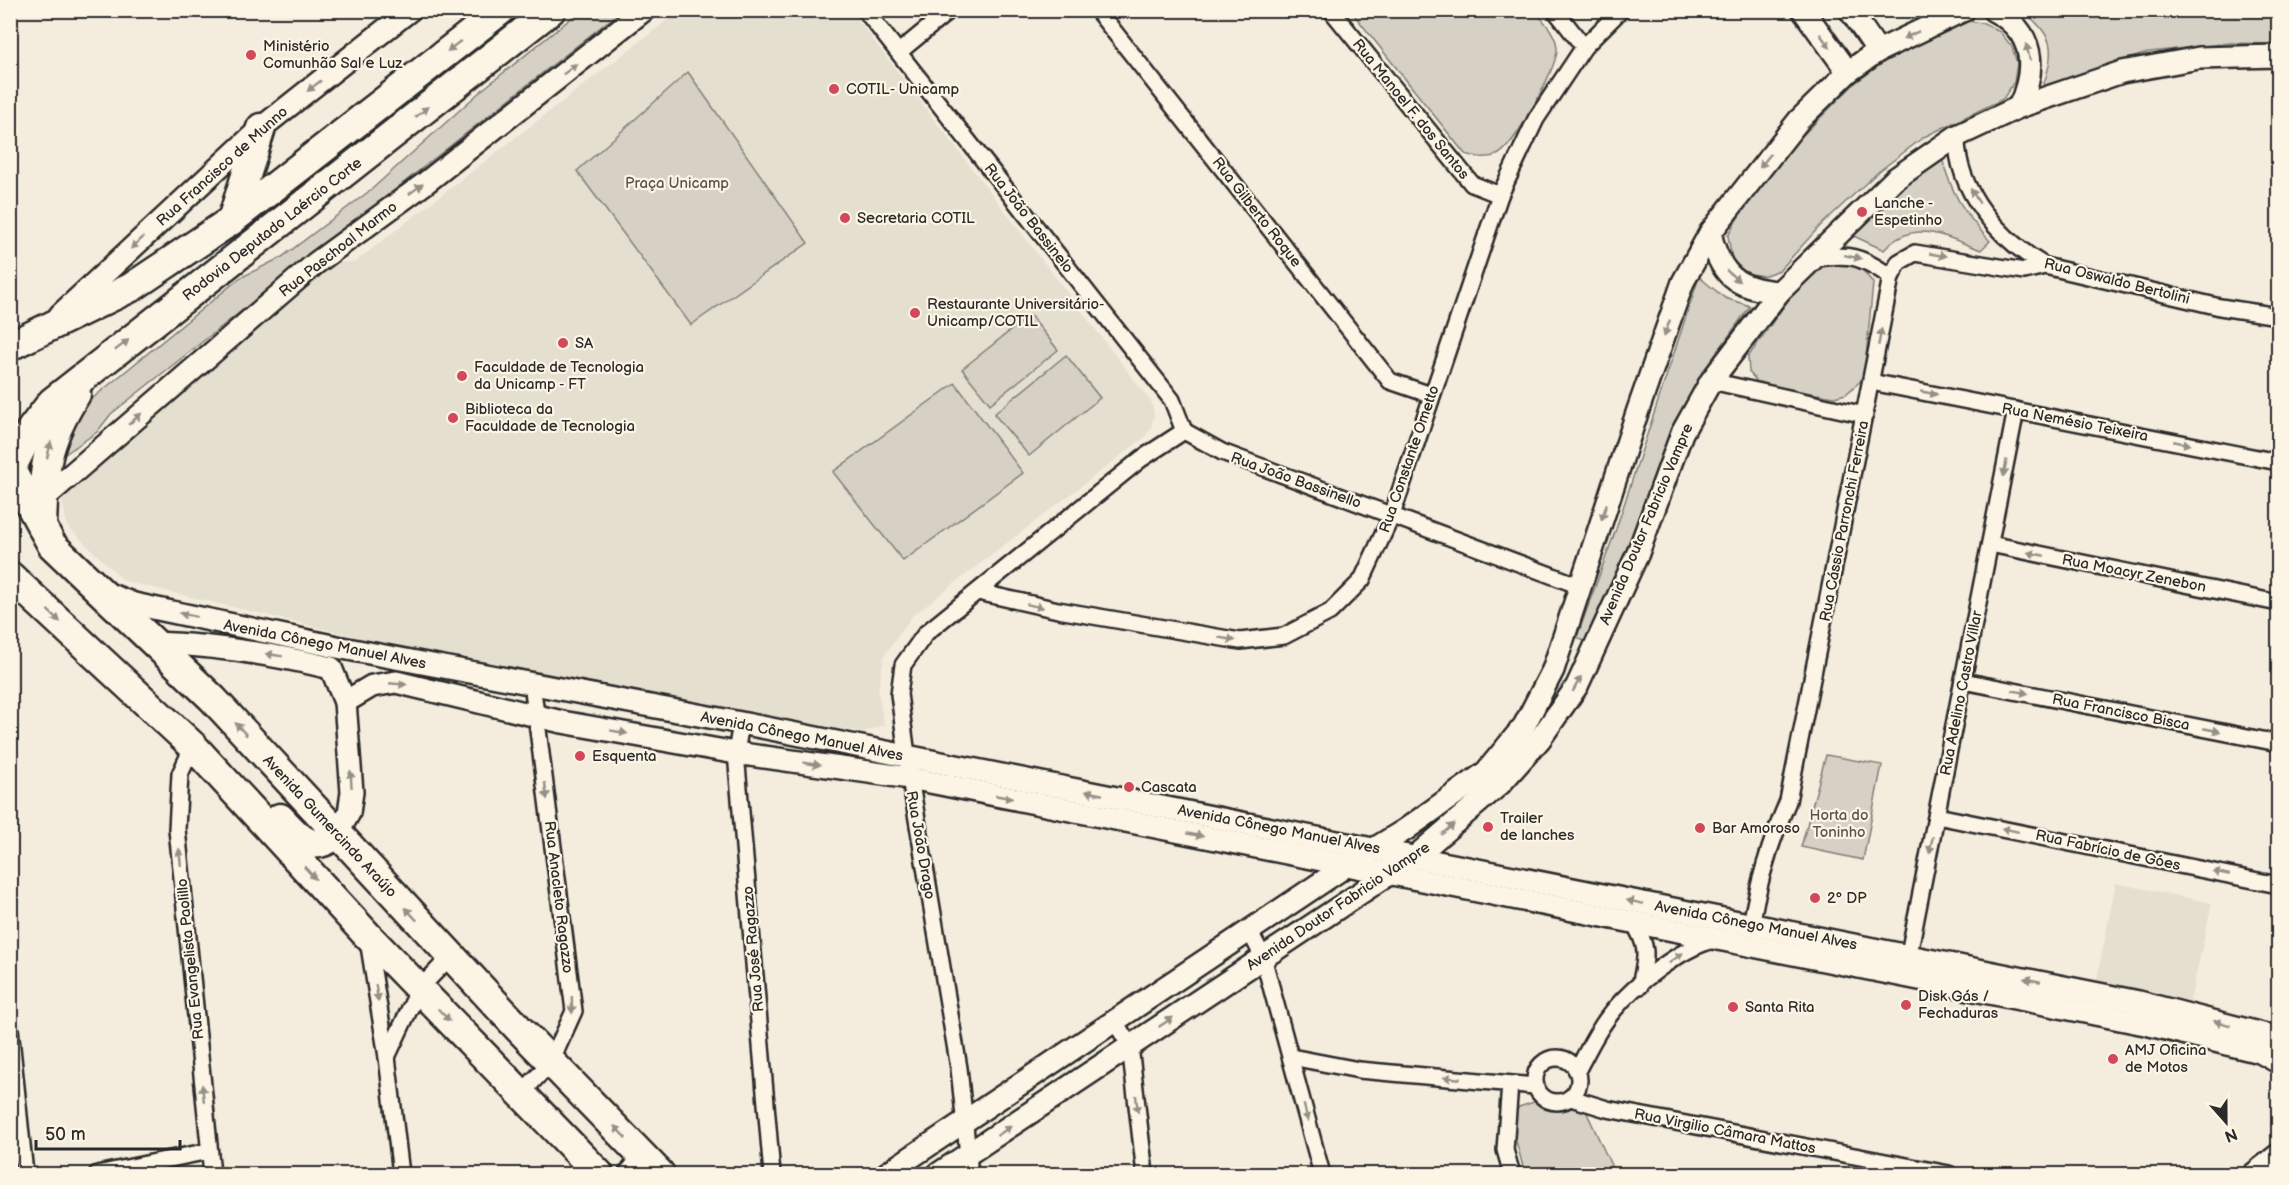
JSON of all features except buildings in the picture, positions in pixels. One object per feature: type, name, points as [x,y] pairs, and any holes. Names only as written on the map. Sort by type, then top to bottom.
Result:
[{"type":"highway","points":[[10,346],[132,287],[232,220],[501,10]]},
{"type":"highway","name":"Rodovia Deputado Laércio Corte","points":[[12,468],[30,431],[52,402],[93,367],[550,10]]},
{"type":"highway","points":[[232,220],[261,128]]},
{"type":"highway","points":[[42,529],[44,470],[50,442],[93,367]]},
{"type":"highway","points":[[10,428],[14,441],[12,468]]},
{"type":"highway","name":"Avenida Gumercindo Araújo","points":[[12,468],[52,545],[213,699],[551,1062],[643,1168]]},
{"type":"highway","points":[[10,576],[184,737],[367,935],[599,1174]]},
{"type":"highway","points":[[184,737],[197,736],[301,839],[315,845],[325,843],[337,834]]},
{"type":"street","name":"Rua Francisco de Munno","points":[[42,332],[261,128],[410,10]]},
{"type":"street","name":"Rua Paschoal Marmo","points":[[43,499],[316,263],[424,184],[644,10]]},
{"type":"street","name":"Rua João Bassinelo","points":[[865,10],[1172,400],[1184,431]]},
{"type":"street","points":[[899,52],[950,10]]},
{"type":"street","name":"Rua Gilberto Roque","points":[[1097,10],[1390,381],[1431,394]]},
{"type":"street","name":"Rua Manoel F. dos Santos","points":[[1331,10],[1472,184],[1500,195]]},
{"type":"street","points":[[1555,10],[1584,47]]},
{"type":"street","name":"Rua Constante Ometto","points":[[978,592],[1058,610],[1239,641],[1284,636],[1330,612],[1362,580],[1392,515],[1500,195],[1536,119],[1584,47],[1621,10]]},
{"type":"street","points":[[1803,10],[1848,72]]},
{"type":"street","points":[[1850,10],[1878,51]]},
{"type":"street","name":"Avenida Doutor Fabricio Vampre","points":[[886,1174],[965,1124],[1114,1020],[1249,930],[1405,830],[1486,772],[1524,726],[1553,670],[1638,410],[1683,282],[1710,233],[1799,120],[1848,72],[1878,51],[1964,10]]},
{"type":"street","points":[[1993,10],[2006,17],[2023,35],[2030,57],[2028,86],[2019,107]]},
{"type":"street","name":"Avenida Doutor Fabricio Vampre","points":[[938,1174],[969,1165],[1130,1046],[1416,856],[1500,784],[1540,739],[1577,686],[1638,553],[1682,433],[1711,381],[1779,292],[1895,179],[1957,136],[2019,107],[2122,72],[2199,58],[2278,56]]},
{"type":"street","name":"Rua Oswaldo Bertolini","points":[[1957,136],[1956,156],[1966,182],[1994,227],[2027,255],[2045,266],[2220,307],[2278,316]]},
{"type":"street","points":[[1710,233],[1716,258],[1731,278],[1754,290],[1779,292]]},
{"type":"street","points":[[1811,259],[1839,254],[1867,260],[1891,277],[1899,262],[1915,253],[2024,271],[2045,266]]},
{"type":"street","name":"Rua Cássio Parronchi Ferreira","points":[[1751,926],[1758,882],[1769,846],[1788,801],[1891,277]]},
{"type":"street","points":[[1711,381],[1865,415]]},
{"type":"street","name":"Rua Nemésio Teixeira","points":[[1871,382],[2278,462]]},
{"type":"street","name":"Rua Adelino Castro Villar","points":[[1905,976],[2016,410]]},
{"type":"street","name":"Rua João Bassinello","points":[[1184,431],[1222,452],[1580,586]]},
{"type":"street","name":"Rua João Drago","points":[[969,1165],[959,1068],[907,756],[899,694],[903,665],[926,633],[1142,459],[1184,431]]},
{"type":"street","name":"Rua Moacyr Zenebon","points":[[1990,544],[2278,603]]},
{"type":"street","name":"Avenida Cônego Manuel Alves","points":[[102,592],[134,604],[337,647],[741,723],[2139,1002],[2278,1038]]},
{"type":"street","name":"Avenida Cônego Manuel Alves","points":[[153,643],[199,645],[267,654],[331,668]]},
{"type":"street","points":[[337,647],[331,668],[345,702],[352,792],[349,813],[337,834]]},
{"type":"street","name":"Rua Francisco Bisca","points":[[1963,681],[2278,743]]},
{"type":"street","name":"Avenida Cônego Manuel Alves","points":[[345,702],[372,686],[396,682],[535,714],[736,753],[910,778],[2150,1025],[2260,1052],[2278,1062]]},
{"type":"street","name":"Rua Anacleto Ragazzo","points":[[521,1094],[551,1062],[574,1011],[532,683]]},
{"type":"street","name":"Rua José Ragazzo","points":[[741,723],[736,753],[772,1174]]},
{"type":"street","name":"Rua Evangelista Paolillo","points":[[184,737],[177,829],[212,1174]]},
{"type":"street","name":"Rua Fabrício de Góes","points":[[1937,816],[2278,885]]},
{"type":"street","points":[[1633,922],[1645,939],[1647,954],[1640,986]]},
{"type":"street","points":[[1249,930],[1263,957],[1322,1174]]},
{"type":"street","points":[[367,935],[387,1057],[401,1174]]},
{"type":"street","points":[[1573,1078],[1554,1058],[1542,1063],[1535,1080],[1543,1098],[1557,1102],[1573,1078],[1594,1038],[1614,1010],[1640,986],[1692,946],[1716,939]]},
{"type":"street","points":[[387,1057],[419,988],[451,956]]},
{"type":"street","points":[[1114,1020],[1130,1046],[1145,1174]]},
{"type":"street","points":[[10,1028],[25,1174]]},
{"type":"street","points":[[1291,1057],[1359,1070],[1510,1084],[1535,1080]]},
{"type":"street","name":"Rua Virgilio Câmara Mattos","points":[[1573,1078],[1607,1109],[1949,1174]]},
{"type":"street","points":[[1510,1084],[1505,1150],[1512,1174]]},
{"type":"street","points":[[97,1174],[209,1151]]},
{"type":"street","points":[[2254,1174],[2278,1155]]},
{"type":"shaded area","points":[[679,11],[851,11],[1152,403],[1154,415],[1151,428],[1145,437],[912,616],[884,656],[878,691],[884,725],[864,732],[809,725],[394,646],[124,581],[67,526],[60,488],[316,263],[355,262]]},
{"type":"shaded area","points":[[2116,883],[2212,903],[2190,1001],[2096,983]]},
{"type":"green space","points":[[580,11],[621,11],[111,414],[97,432],[58,459],[67,429],[88,402],[240,278],[282,257],[372,189],[482,90]]},
{"type":"green space","points":[[1351,11],[1535,11],[1553,34],[1557,51],[1542,90],[1513,138],[1497,155],[1473,156],[1465,154]]},
{"type":"green space","points":[[2022,11],[2278,11],[2278,44],[2231,43],[2150,52],[2043,86],[2050,62],[2049,44],[2041,27]]},
{"type":"green space","points":[[1965,21],[1984,23],[2000,32],[2012,47],[2017,63],[2014,82],[2003,99],[1924,137],[1878,172],[1820,226],[1780,270],[1763,276],[1746,273],[1732,259],[1728,236],[1741,212],[1784,154],[1855,83],[1886,61]]},
{"type":"green space","name":"Praça Unicamp","points":[[688,72],[808,243],[691,325],[577,171]]},
{"type":"green space","points":[[1941,155],[1959,201],[1972,221],[1990,241],[1981,250],[1942,236],[1918,232],[1895,240],[1884,250],[1845,232]]},
{"type":"green space","points":[[1823,261],[1858,264],[1873,283],[1864,378],[1846,394],[1834,397],[1759,384],[1749,372],[1748,357],[1805,276]]},
{"type":"green space","points":[[1699,277],[1725,298],[1750,306],[1702,374],[1667,444],[1590,645],[1577,637],[1616,529]]},
{"type":"green space","points":[[1030,315],[1058,350],[990,404],[962,369]]},
{"type":"green space","points":[[1066,355],[1100,398],[1029,456],[994,414]]},
{"type":"green space","points":[[955,383],[1023,473],[903,561],[833,472]]},
{"type":"green space","name":"Horta do Toninho","points":[[1826,755],[1882,765],[1863,860],[1801,847]]},
{"type":"green space","points":[[1537,1101],[1586,1111],[1615,1174],[1525,1174],[1510,1119],[1519,1107]]},
{"type":"place","name":"Ministério Comunhão Sal e Luz","points":[[251,55]]},
{"type":"place","name":"COTIL- Unicamp","points":[[834,89]]},
{"type":"place","name":"Lanche - Espetinho","points":[[1862,212]]},
{"type":"place","name":"Secretaria COTIL","points":[[845,218]]},
{"type":"place","name":"Restaurante Universitário- Unicamp/COTIL","points":[[915,313]]},
{"type":"place","name":"SA","points":[[563,343]]},
{"type":"place","name":"Faculdade de Tecnologia da Unicamp - FT","points":[[462,376]]},
{"type":"place","name":"Biblioteca da Faculdade de Tecnologia","points":[[453,418]]},
{"type":"place","name":"Esquenta","points":[[580,756]]},
{"type":"place","name":"Cascata","points":[[1129,787]]},
{"type":"place","name":"Trailer de lanches","points":[[1488,827]]},
{"type":"place","name":"Bar Amoroso","points":[[1700,828]]},
{"type":"place","name":"2º DP","points":[[1815,898]]},
{"type":"place","name":"Disk Gás / Fechaduras","points":[[1906,1005]]},
{"type":"place","name":"Santa Rita","points":[[1733,1007]]},
{"type":"place","name":"AMJ Oficina de Motos","points":[[2113,1059]]}]
